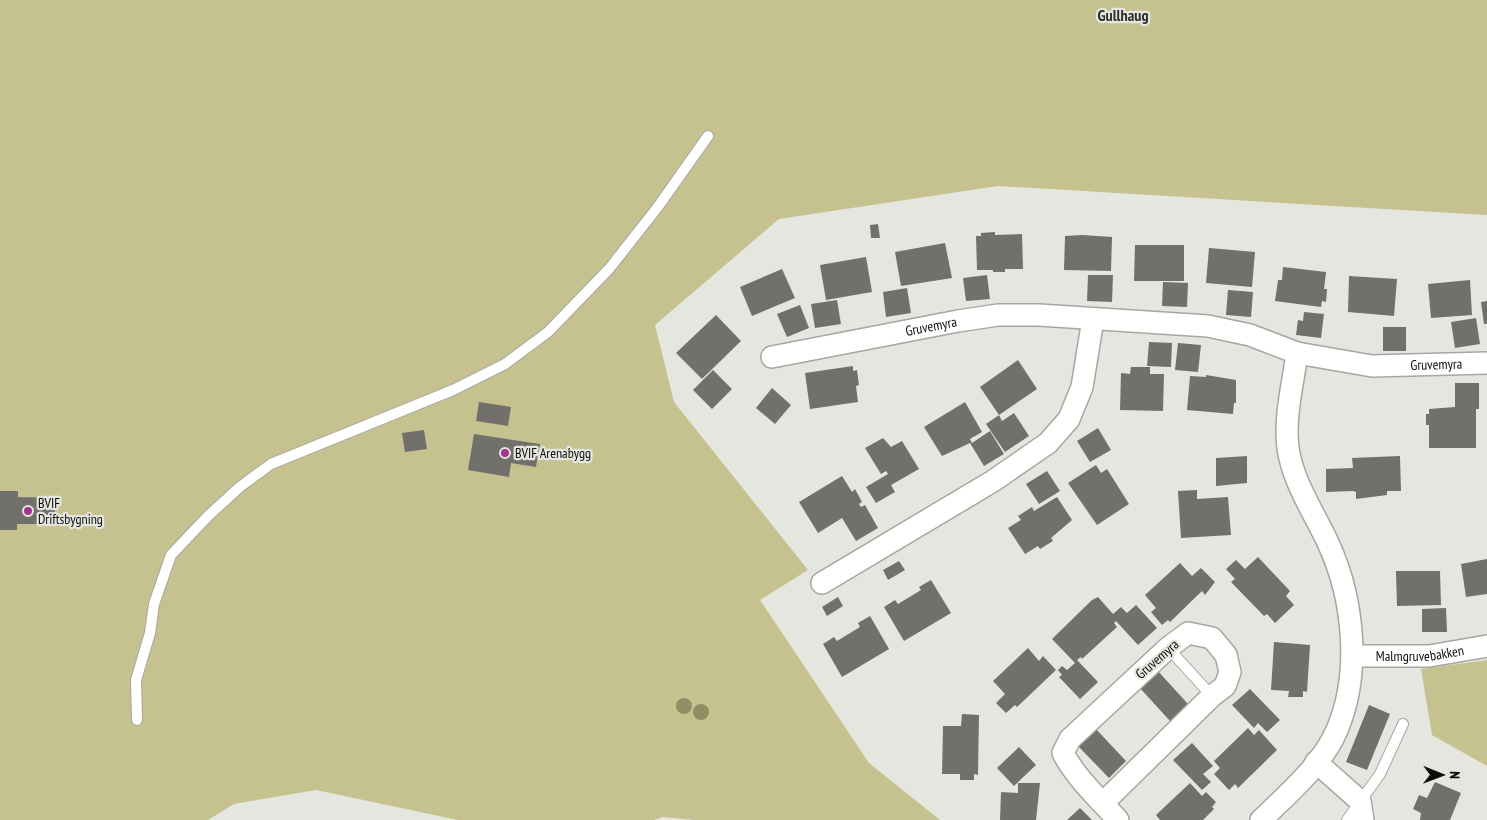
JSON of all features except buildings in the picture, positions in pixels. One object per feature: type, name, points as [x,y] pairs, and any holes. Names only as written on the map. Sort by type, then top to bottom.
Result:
[{"type":"street","name":"Gruvemyra","points":[[772,357],[958,321],[998,315],[1039,315],[1208,326],[1250,335],[1297,353],[1372,366],[1487,363]]},
{"type":"street","points":[[822,583],[993,481],[1048,443],[1069,419],[1082,387],[1092,319]]},
{"type":"street","points":[[1262,820],[1316,762],[1337,731],[1346,698],[1352,656],[1349,614],[1342,582],[1330,547],[1296,475],[1288,447],[1289,412],[1297,353]]},
{"type":"street","name":"Gruvemyra","points":[[1103,803],[1212,696],[1225,686],[1230,672],[1226,655],[1212,638],[1188,633],[1168,648],[1070,739],[1062,753],[1068,763],[1103,803],[1118,820]]},
{"type":"street","name":"Malmgruvebakken","points":[[1352,656],[1429,656],[1487,646]]},
{"type":"street","points":[[1316,762],[1361,811]]},
{"type":"lane","points":[[137,720],[136,680],[150,633],[154,604],[171,555],[209,515],[241,486],[271,464],[453,390],[504,364],[548,332],[609,269],[657,208],[708,136]]},
{"type":"lane","points":[[1168,648],[1212,696]]},
{"type":"lane","points":[[1346,820],[1361,811],[1403,724]]},
{"type":"shaded area","points":[[0,0],[1487,0],[1487,215],[998,186],[779,219],[655,325],[674,402],[808,570],[760,600],[869,763],[940,820],[694,820],[663,817],[654,820],[458,820],[316,790],[234,804],[208,820],[0,820]]},
{"type":"shaded area","points":[[1487,660],[1487,766],[1432,735],[1421,669]]},
{"type":"place","name":"BVIF Arenabygg","points":[[505,453]]},
{"type":"place","name":"BVIF Driftsbygning","points":[[28,511]]},
{"type":"district","name":"Gullhaug","points":[[1123,15]]}]
